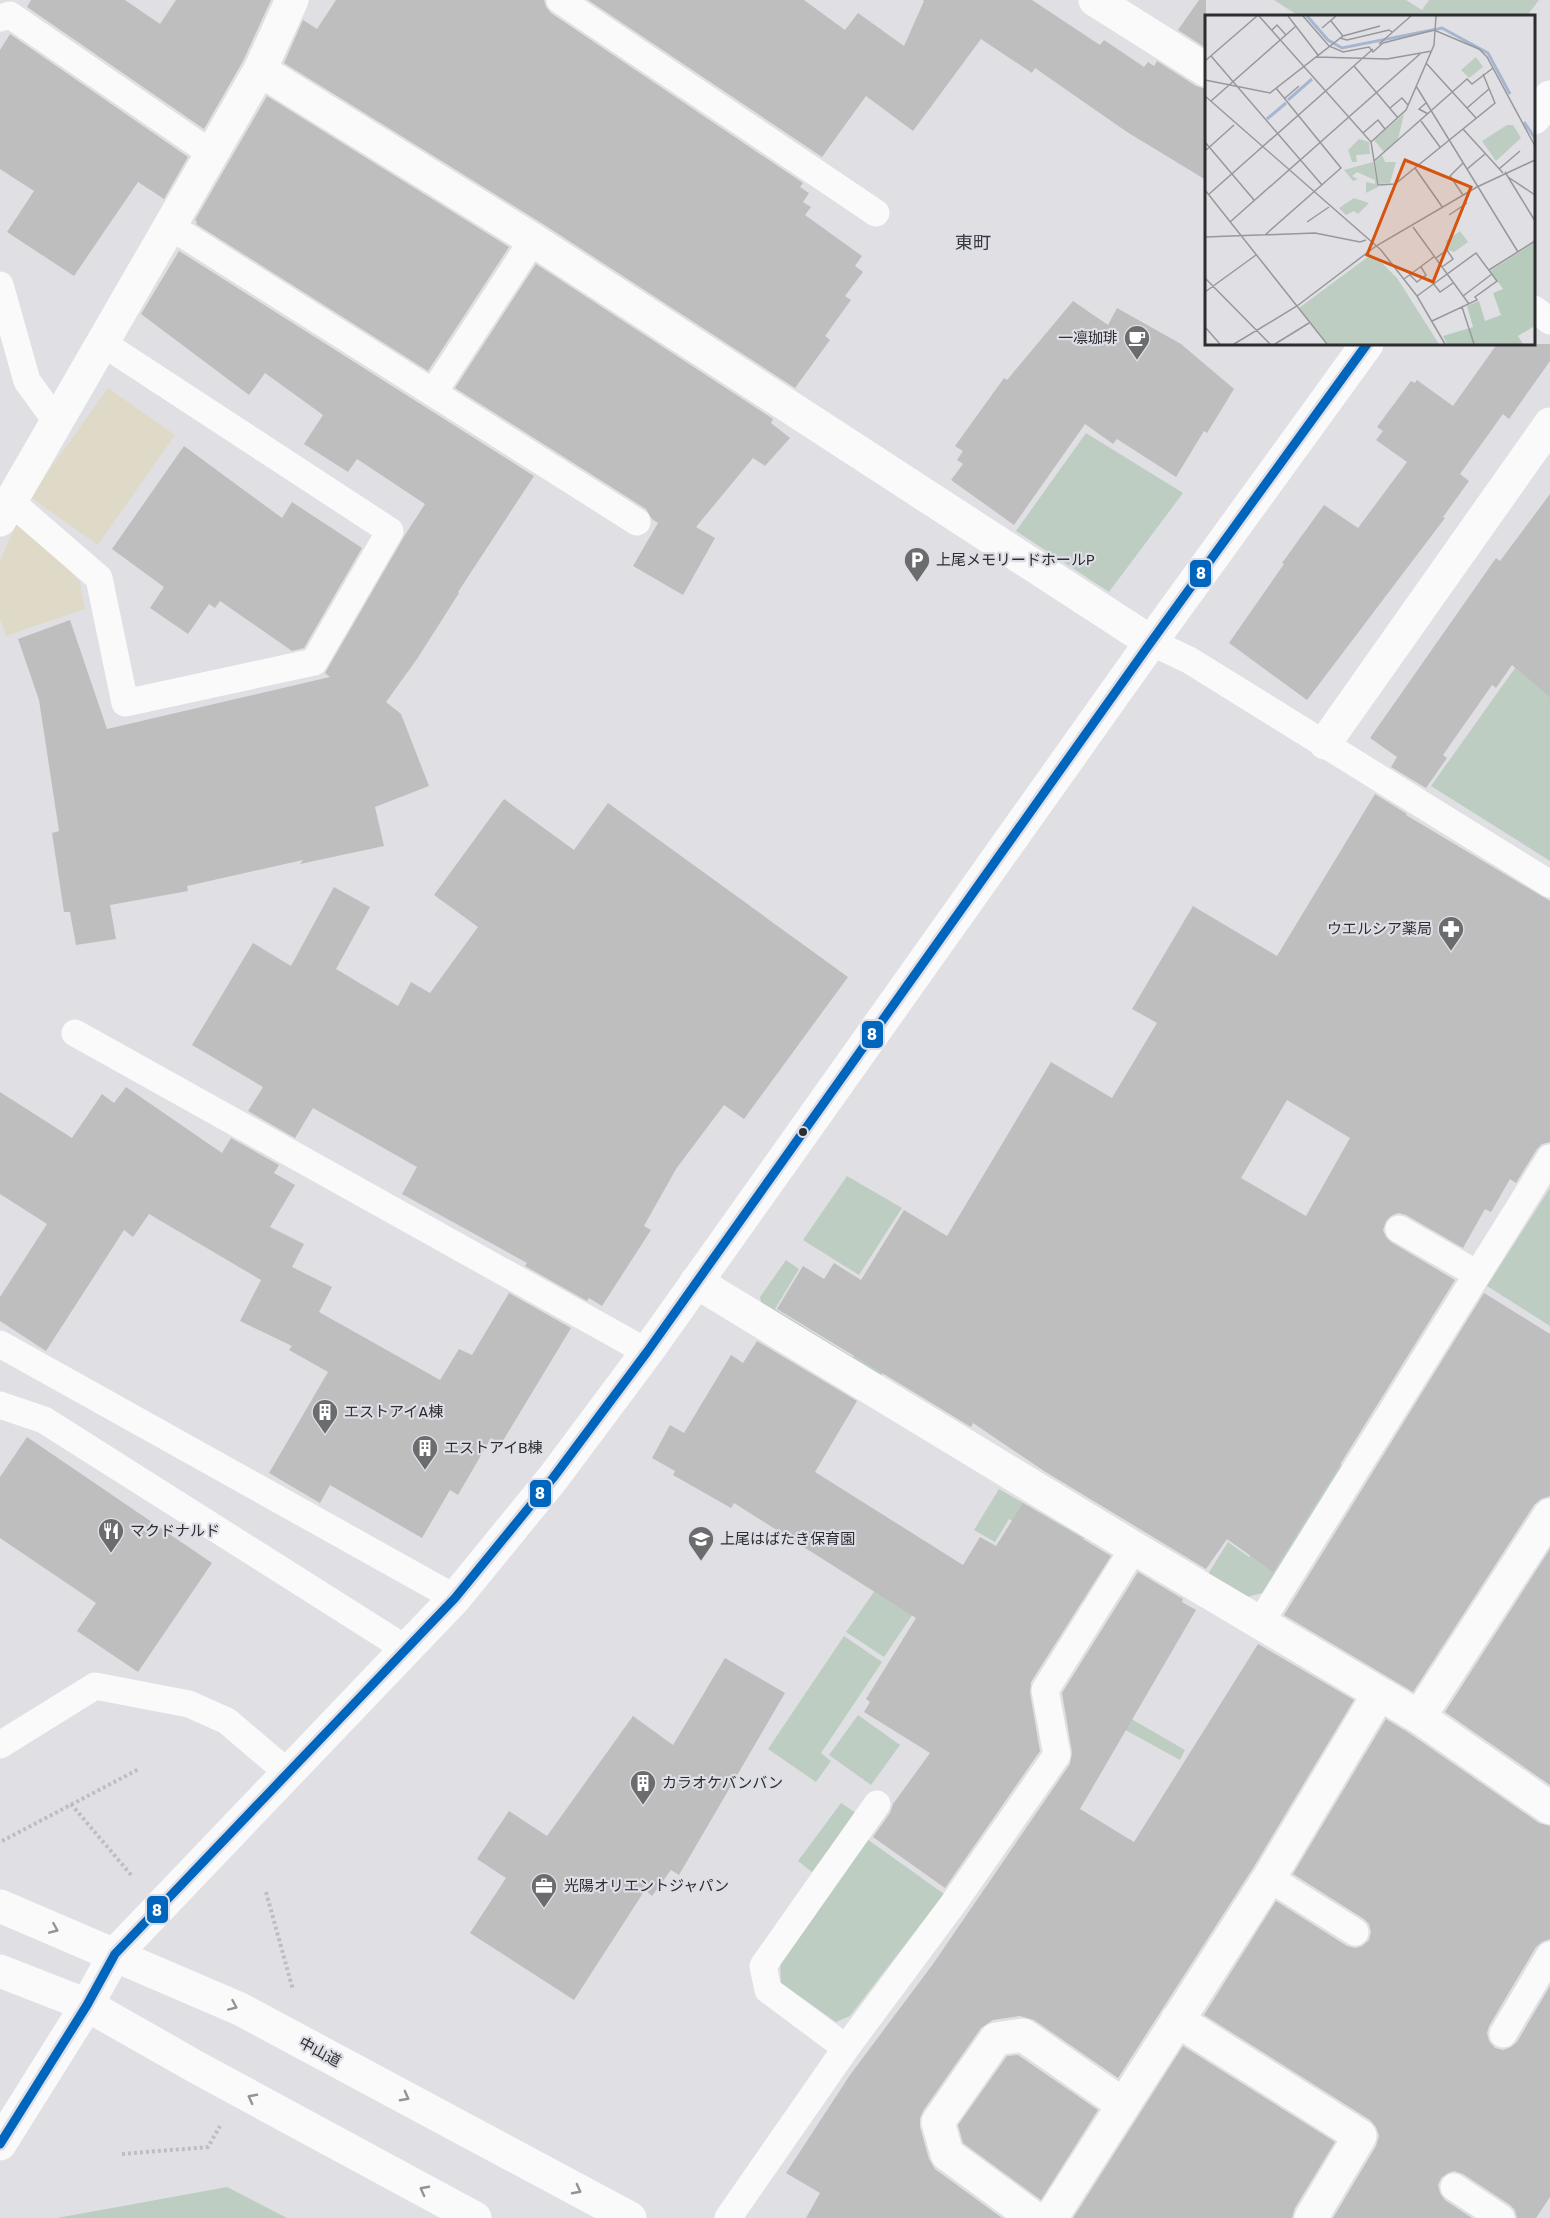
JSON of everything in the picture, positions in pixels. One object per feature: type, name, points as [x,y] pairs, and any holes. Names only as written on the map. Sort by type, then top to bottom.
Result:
[{"type":"main road","points":[[5,510],[260,70],[292,0]]},
{"type":"main road","points":[[1095,0],[1205,69]]},
{"type":"main road","points":[[260,70],[533,240],[1151,642]]},
{"type":"main road","points":[[1535,115],[1550,96]]},
{"type":"main road","points":[[0,2144],[87,2005],[115,1954],[455,1598],[553,1478],[647,1352],[1151,642],[1366,345]]},
{"type":"main road","points":[[1325,743],[1550,424]]},
{"type":"main road","points":[[696,1282],[1134,1548],[1419,1717],[1550,1808]]},
{"type":"main road","points":[[1419,1717],[1550,1515]]},
{"type":"main road","points":[[1051,2218],[1269,1878],[1379,1694]]},
{"type":"main road","name":"中山道","points":[[0,1906],[240,2009],[630,2218]]},
{"type":"main road","points":[[0,1971],[87,2005],[206,2073],[476,2218]]},
{"type":"main road","points":[[1177,2020],[1360,2136],[1311,2218]]},
{"type":"main road","points":[[1034,2218],[947,2154],[938,2122],[996,2039],[1023,2035],[1122,2104]]},
{"type":"lane","points":[[560,0],[876,213]]},
{"type":"lane","points":[[0,18],[10,15],[212,154]]},
{"type":"lane","points":[[170,226],[637,522]]},
{"type":"lane","points":[[433,393],[533,240]]},
{"type":"lane","points":[[0,285],[27,381],[57,422]]},
{"type":"lane","points":[[1535,310],[1550,321]]},
{"type":"lane","points":[[5,510],[99,578],[125,703],[314,662],[390,531],[101,342]]},
{"type":"lane","points":[[1151,642],[1189,660],[1550,884]]},
{"type":"lane","points":[[75,1032],[647,1352]]},
{"type":"lane","points":[[1260,1623],[1550,1158]]},
{"type":"lane","points":[[1398,1229],[1478,1274]]},
{"type":"lane","points":[[0,1344],[455,1598]]},
{"type":"lane","points":[[0,1405],[44,1420],[406,1649]]},
{"type":"lane","points":[[728,2218],[846,2048],[953,1904],[1057,1755],[1045,1690],[1134,1548]]},
{"type":"lane","points":[[0,1745],[95,1686],[189,1704],[227,1721],[288,1773]]},
{"type":"lane","points":[[846,2048],[768,1990],[763,1966],[877,1804]]},
{"type":"lane","points":[[1269,1878],[1355,1932]]},
{"type":"lane","points":[[1503,2034],[1550,1955]]},
{"type":"lane","points":[[1454,2187],[1501,2218]]},
{"type":"path","points":[[2,1841],[139,1768]]},
{"type":"path","points":[[266,1892],[293,1990]]},
{"type":"path","points":[[122,2154],[208,2147]]},
{"type":"green space","points":[[1274,0],[1406,0],[1422,10],[1429,0],[1539,0],[1528,15],[1297,15]]},
{"type":"green space","points":[[1086,433],[1183,493],[1109,592],[1016,531]]},
{"type":"green space","points":[[1550,608],[1550,861],[1431,786],[1530,647]]},
{"type":"green space","points":[[847,1176],[902,1208],[859,1275],[803,1240]]},
{"type":"green space","points":[[1550,1188],[1550,1326],[1487,1286]]},
{"type":"green space","points":[[786,1260],[799,1269],[775,1309],[853,1357],[885,1308],[920,1314],[879,1379],[763,1310],[760,1297]]},
{"type":"green space","points":[[1262,1423],[1342,1465],[1262,1593],[1247,1597],[1208,1574],[1228,1542],[1249,1557],[1300,1482]]},
{"type":"green space","points":[[999,1489],[1084,1538],[1074,1557],[1009,1519],[995,1542],[974,1530]]},
{"type":"green space","points":[[876,1589],[913,1614],[884,1657],[846,1632]]},
{"type":"green space","points":[[844,1636],[882,1662],[821,1753],[831,1761],[816,1782],[768,1749]]},
{"type":"green space","points":[[1116,1710],[1185,1750],[1180,1760],[1109,1721]]},
{"type":"green space","points":[[858,1715],[900,1745],[871,1785],[829,1755]]},
{"type":"green space","points":[[841,1803],[856,1813],[812,1872],[798,1861]]},
{"type":"green space","points":[[867,1839],[944,1894],[850,2016],[836,2022],[781,1983],[780,1960]]},
{"type":"green space","points":[[227,2187],[287,2218],[57,2218]]},
{"type":"sand","points":[[108,388],[175,435],[98,545],[30,497]]},
{"type":"sand","points":[[17,523],[31,530],[80,582],[85,609],[6,636],[0,619],[0,560]]},
{"type":"building","points":[[31,0],[125,0],[160,24],[176,0],[271,0],[243,61],[204,129],[27,7]]},
{"type":"building","points":[[336,0],[544,0],[551,13],[803,183],[800,187],[809,193],[803,202],[811,207],[805,215],[862,256],[855,266],[863,272],[845,296],[851,300],[825,336],[830,340],[795,388],[543,224],[284,63],[303,20],[317,29]]},
{"type":"building","points":[[588,0],[804,0],[845,30],[858,13],[904,46],[924,1],[922,0],[1032,0],[1100,45],[1104,40],[1144,67],[1148,62],[1154,66],[1157,61],[1196,86],[1205,89],[1205,179],[1127,132],[1035,68],[1032,73],[981,39],[913,131],[866,96],[822,157]]},
{"type":"building","points":[[1199,0],[1206,0],[1205,47],[1178,30]]},
{"type":"building","points":[[10,34],[188,157],[164,199],[138,182],[74,276],[7,232],[34,191],[0,169],[0,50]]},
{"type":"building","points":[[267,96],[509,247],[428,371],[196,224],[195,220]]},
{"type":"building","points":[[179,251],[534,476],[417,659],[386,702],[401,714],[429,786],[375,807],[384,846],[300,864],[303,860],[187,886],[188,891],[110,905],[116,939],[76,945],[70,912],[64,912],[52,833],[59,831],[39,700],[18,639],[70,620],[107,729],[330,677],[325,673],[425,504],[357,459],[348,472],[304,444],[323,415],[265,373],[249,395],[141,314]]},
{"type":"building","points":[[536,264],[773,419],[771,423],[790,438],[765,466],[753,458],[696,527],[715,538],[683,595],[633,566],[658,523],[652,519],[646,509],[455,388]]},
{"type":"building","points":[[1073,301],[1108,325],[1117,308],[1181,344],[1234,389],[1207,433],[1204,431],[1176,477],[1117,439],[1113,444],[1085,424],[1014,525],[951,480],[963,464],[957,460],[963,451],[955,446],[1004,378],[1007,380]]},
{"type":"building","points":[[1550,344],[1550,361],[1509,419],[1503,414],[1460,474],[1469,481],[1443,517],[1445,518],[1307,700],[1229,643],[1324,505],[1358,528],[1407,462],[1376,440],[1383,431],[1377,427],[1411,381],[1415,383],[1417,380],[1453,406],[1496,345]]},
{"type":"building","points":[[184,446],[282,518],[292,502],[362,548],[304,648],[292,651],[220,601],[215,608],[209,604],[188,634],[150,608],[164,587],[112,549]]},
{"type":"building","points":[[1550,494],[1550,697],[1512,665],[1496,688],[1492,685],[1443,755],[1447,758],[1426,788],[1391,767],[1397,757],[1370,738],[1496,558],[1500,561]]},
{"type":"building","points":[[1375,794],[1550,901],[1550,1142],[1542,1144],[1537,1149],[1516,1183],[1510,1179],[1491,1212],[1485,1209],[1463,1248],[1406,1215],[1398,1213],[1386,1221],[1383,1230],[1391,1242],[1455,1280],[1273,1572],[1227,1539],[1206,1569],[1044,1471],[973,1423],[971,1427],[777,1309],[803,1266],[824,1279],[834,1263],[861,1280],[904,1210],[947,1236],[1051,1062],[1112,1098],[1157,1023],[1132,1009],[1193,906],[1277,956]],"holes":[[[1287,1100],[1350,1138],[1306,1216],[1241,1178]]]},
{"type":"building","points":[[504,799],[574,850],[608,803],[848,977],[744,1119],[724,1105],[676,1169],[644,1226],[651,1230],[602,1306],[589,1298],[587,1301],[525,1266],[527,1263],[402,1194],[417,1167],[313,1108],[295,1138],[248,1111],[263,1087],[192,1045],[253,943],[291,966],[334,887],[370,907],[336,969],[398,1006],[411,982],[430,993],[478,927],[434,895]]},
{"type":"building","points":[[126,1087],[222,1153],[231,1138],[279,1165],[274,1173],[295,1185],[270,1227],[304,1244],[292,1267],[332,1287],[319,1312],[440,1380],[459,1349],[472,1355],[509,1293],[571,1328],[501,1444],[491,1438],[458,1495],[450,1490],[422,1538],[330,1485],[320,1503],[269,1473],[328,1372],[289,1350],[292,1346],[240,1321],[261,1280],[149,1214],[133,1237],[124,1230],[46,1351],[0,1321],[0,1297],[47,1224],[0,1194],[0,1092],[72,1138],[102,1094],[114,1103]]},
{"type":"building","points":[[1484,1293],[1550,1334],[1550,1496],[1534,1505],[1413,1692],[1284,1615]]},
{"type":"building","points":[[757,1341],[857,1401],[815,1472],[963,1565],[980,1537],[996,1546],[1023,1503],[1111,1556],[1031,1682],[1030,1693],[1040,1751],[945,1888],[873,1837],[890,1813],[893,1804],[930,1753],[864,1712],[870,1702],[866,1699],[916,1618],[734,1503],[731,1508],[673,1475],[675,1471],[652,1458],[670,1425],[684,1433],[731,1355],[743,1363]]},
{"type":"building","points":[[27,1437],[212,1563],[138,1672],[77,1631],[96,1603],[0,1538],[0,1477]]},
{"type":"building","points":[[1550,1549],[1550,1785],[1445,1712]]},
{"type":"building","points":[[1138,1572],[1183,1599],[1182,1602],[1196,1610],[1080,1809],[1134,1842],[1258,1644],[1354,1700],[1253,1868],[1118,2078],[1034,2020],[1020,2016],[993,2020],[981,2028],[923,2111],[920,2127],[929,2159],[935,2169],[1002,2218],[806,2218],[820,2193],[786,2173],[850,2075],[933,1964],[1070,1764],[1072,1752],[1062,1693]]},
{"type":"building","points":[[725,1658],[785,1693],[679,1875],[671,1870],[652,1896],[645,1890],[574,2000],[470,1933],[506,1878],[477,1859],[509,1811],[547,1836],[633,1716],[673,1745]]},
{"type":"building","points":[[1386,1719],[1539,1823],[1550,1826],[1550,1939],[1536,1947],[1487,2033],[1489,2041],[1495,2048],[1503,2050],[1511,2047],[1517,2042],[1550,1986],[1550,2197],[1536,2218],[1517,2218],[1515,2210],[1510,2205],[1463,2174],[1454,2171],[1441,2178],[1438,2185],[1440,2193],[1445,2200],[1472,2218],[1333,2218],[1376,2146],[1379,2136],[1376,2127],[1370,2120],[1204,2015],[1276,1901],[1347,1946],[1355,1948],[1369,1940],[1371,1932],[1369,1924],[1364,1919],[1293,1874]]},
{"type":"building","points":[[1183,2046],[1335,2142],[1295,2208],[1292,2218],[1073,2218]]},
{"type":"building","points":[[1018,2055],[1098,2110],[1041,2200],[963,2143],[958,2125],[1007,2056]]},
{"type":"transit line","name":"8","points":[[0,2144],[87,2005],[115,1954],[455,1598],[553,1478],[647,1352],[1151,642],[1366,345]]},
{"type":"place","name":"一凛珈琲","points":[[1137,361]]},
{"type":"place","name":"上尾メモリードホールP","points":[[917,583]]},
{"type":"place","name":"ウエルシア薬局","points":[[1451,952]]},
{"type":"place","name":"エストアイA棟","points":[[325,1435]]},
{"type":"place","name":"エストアイB棟","points":[[425,1471]]},
{"type":"place","name":"マクドナルド","points":[[111,1554]]},
{"type":"place","name":"上尾はばたき保育園","points":[[701,1562]]},
{"type":"place","name":"カラオケバンバン","points":[[643,1806]]},
{"type":"place","name":"光陽オリエントジャパン","points":[[544,1909]]},
{"type":"district","name":"東町","points":[[973,243]]}]
